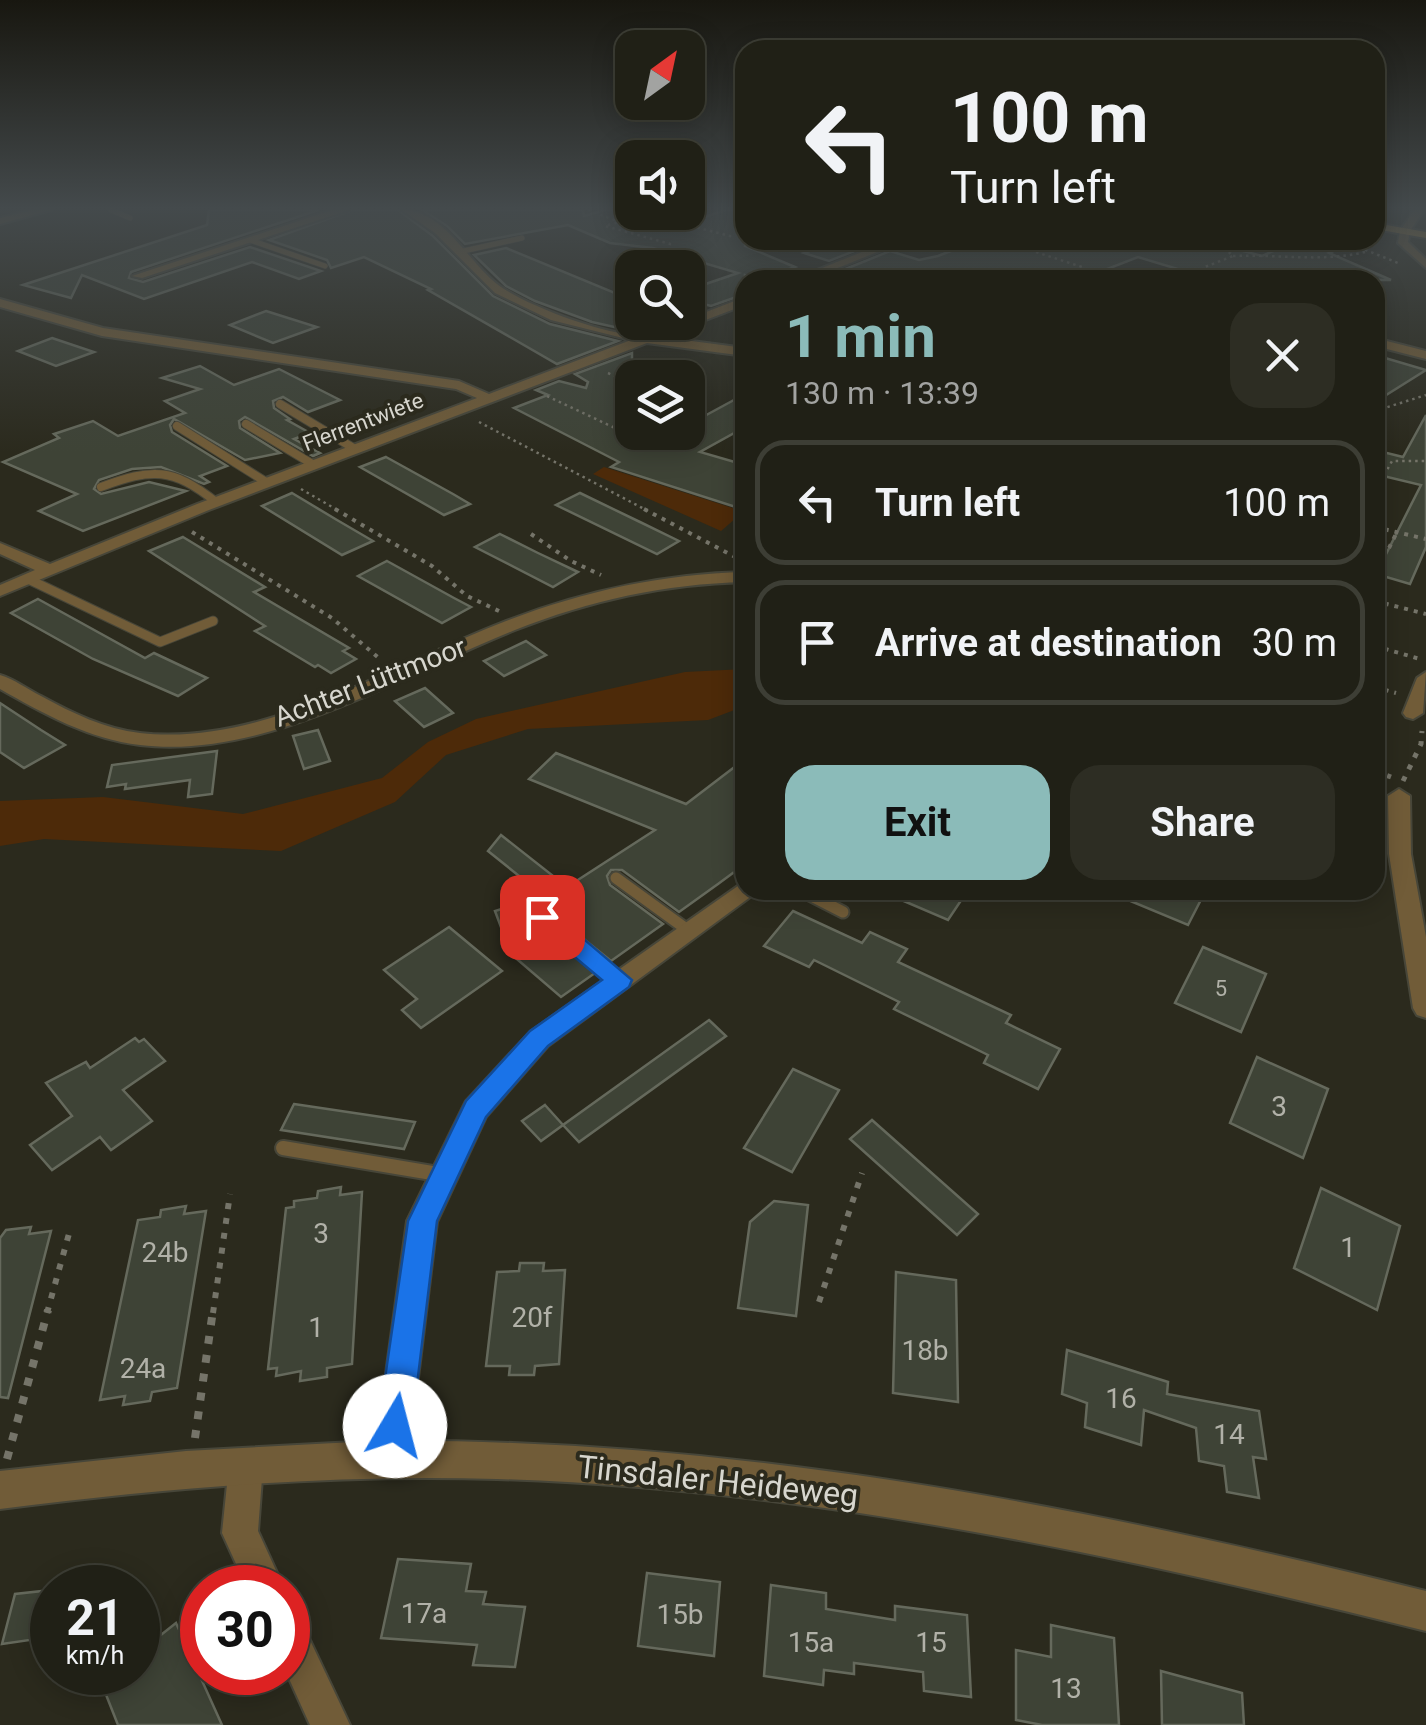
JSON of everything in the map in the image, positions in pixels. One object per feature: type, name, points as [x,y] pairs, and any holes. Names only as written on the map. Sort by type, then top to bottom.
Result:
[{"type":"street","points":[[500,290],[528,306],[615,331]]},
{"type":"street","points":[[0,302],[102,332],[459,385],[487,398]]},
{"type":"street","name":"Flerrentwiete","points":[[705,316],[735,304]]},
{"type":"street","points":[[645,340],[735,351]]},
{"type":"street","name":"Flerrentwiete","points":[[0,591],[216,502],[645,340]]},
{"type":"street","points":[[1385,345],[1426,355]]},
{"type":"street","points":[[0,548],[48,570]]},
{"type":"street","name":"Achter Lüttmoor","points":[[0,681],[92,729],[142,740],[205,740],[308,711],[522,621],[626,587],[704,575],[735,577]]},
{"type":"street","points":[[1413,713],[1426,678]]},
{"type":"street","points":[[1401,788],[1400,854],[1426,1008]]},
{"type":"street","points":[[391,1460],[422,1221],[476,1109],[539,1038],[735,896]]},
{"type":"street","name":"Tinsdaler Heideweg","points":[[2,1478],[391,1460],[498,1460],[645,1470],[974,1510],[1265,1570],[1426,1611]]},
{"type":"street","points":[[246,1464],[240,1532],[255,1565]]},
{"type":"street","points":[[310,1682],[330,1725]]},
{"type":"lane","points":[[280,404],[355,449]]},
{"type":"lane","points":[[246,424],[314,465]]},
{"type":"lane","points":[[178,426],[273,480]]},
{"type":"lane","points":[[102,487],[136,473],[160,470],[184,476],[216,502]]},
{"type":"lane","points":[[28,579],[160,642],[213,621]]},
{"type":"lane","points":[[616,878],[689,930]]},
{"type":"lane","points":[[820,900],[843,912]]},
{"type":"lane","points":[[542,917],[620,980]]},
{"type":"lane","points":[[282,1148],[444,1175]]},
{"type":"path","points":[[523,384],[615,429]]},
{"type":"path","points":[[1385,408],[1426,395]]},
{"type":"path","points":[[457,410],[735,559]]},
{"type":"path","points":[[1385,473],[1389,465],[1416,459],[1426,461]]},
{"type":"path","points":[[273,480],[432,566],[467,596],[522,621]]},
{"type":"path","points":[[172,520],[332,618],[397,674]]},
{"type":"path","points":[[1385,530],[1426,539]]},
{"type":"path","points":[[1388,548],[1397,532]]},
{"type":"path","points":[[531,534],[571,561],[626,587]]},
{"type":"path","points":[[1385,604],[1426,614]]},
{"type":"path","points":[[1385,649],[1426,660]]},
{"type":"path","points":[[1401,788],[1424,745],[1422,720],[1413,713]]},
{"type":"path","points":[[819,1302],[862,1172]]},
{"type":"path","points":[[190,1470],[230,1194]]},
{"type":"path","points":[[2,1478],[70,1230]]},
{"type":"shaded area","points":[[604,467],[735,509],[735,519],[721,531],[593,474]]},
{"type":"shaded area","points":[[735,670],[735,710],[708,720],[528,729],[446,755],[395,802],[281,851],[44,839],[0,846],[0,801],[103,797],[243,814],[382,778],[428,742],[476,719],[685,672]]},
{"type":"building","points":[[43,290],[75,290],[71,298]]},
{"type":"building","points":[[122,290],[169,290],[144,299]]},
{"type":"building","points":[[429,290],[488,290],[550,324],[618,341],[557,364]]},
{"type":"building","points":[[515,290],[615,293],[615,327],[592,322]]},
{"type":"building","points":[[705,290],[735,290],[735,298],[705,304]]},
{"type":"building","points":[[266,311],[317,327],[273,343],[230,325]]},
{"type":"building","points":[[52,338],[94,352],[56,366],[18,351]]},
{"type":"building","points":[[632,353],[632,360],[615,360],[615,450],[704,450],[700,452],[735,462],[735,507],[611,467],[619,462],[514,408],[548,395],[536,390],[559,381],[586,388],[588,382],[575,374]]},
{"type":"building","points":[[1385,358],[1426,370],[1385,396]]},
{"type":"building","points":[[200,366],[234,385],[279,369],[340,400],[308,412],[283,397],[273,401],[274,408],[290,419],[287,420],[310,433],[294,439],[320,453],[313,456],[245,417],[239,421],[240,428],[280,453],[245,460],[174,419],[170,425],[172,432],[227,466],[200,476],[209,482],[204,484],[161,467],[132,469],[99,480],[94,489],[101,494],[149,482],[186,491],[83,531],[39,511],[77,494],[3,462],[59,438],[54,434],[93,421],[118,436],[185,413],[165,401],[200,389],[162,378]]},
{"type":"building","points":[[735,399],[735,433],[705,449],[705,416]]},
{"type":"building","points":[[1426,415],[1426,547],[1410,584],[1385,577],[1385,556],[1421,485],[1385,476],[1385,452],[1403,457]]},
{"type":"building","points":[[386,457],[470,504],[444,515],[360,467]]},
{"type":"building","points":[[292,493],[373,541],[342,555],[262,506]]},
{"type":"building","points":[[580,493],[679,541],[657,554],[556,505]]},
{"type":"building","points":[[500,534],[578,572],[553,587],[475,547]]},
{"type":"building","points":[[183,537],[265,587],[254,592],[349,648],[343,651],[356,659],[331,673],[315,667],[255,631],[265,626],[149,551]]},
{"type":"building","points":[[387,561],[471,607],[442,623],[358,576]]},
{"type":"building","points":[[38,599],[145,658],[154,653],[207,678],[178,696],[93,659],[11,613]]},
{"type":"building","points":[[526,641],[546,655],[504,676],[484,661]]},
{"type":"building","points":[[425,688],[453,713],[424,727],[395,701]]},
{"type":"building","points":[[0,703],[65,745],[24,768],[0,752]]},
{"type":"building","points":[[318,730],[330,761],[304,769],[293,736]]},
{"type":"building","points":[[217,751],[212,794],[188,797],[190,780],[125,789],[126,784],[107,787],[112,765]]},
{"type":"building","points":[[556,753],[686,804],[735,767],[735,871],[679,912],[622,870],[611,870],[607,876],[610,885],[663,924],[611,961],[548,910],[534,912],[536,924],[595,973],[561,997],[511,954],[495,911],[544,896],[488,851],[501,835],[567,887],[655,830],[529,779]]},
{"type":"building","points":[[901,900],[961,900],[948,920]]},
{"type":"building","points":[[1128,900],[1201,900],[1188,925]]},
{"type":"building","points":[[793,911],[862,943],[870,932],[907,949],[898,962],[1011,1015],[1006,1023],[1060,1049],[1038,1089],[984,1063],[988,1055],[894,1009],[899,1002],[814,960],[809,967],[764,946]]},
{"type":"building","points":[[449,927],[502,971],[421,1028],[402,1010],[417,999],[384,970]]},
{"type":"building","points":[[1203,947],[1266,974],[1241,1032],[1175,1003]]},
{"type":"building","points":[[709,1020],[726,1036],[579,1142],[563,1125]]},
{"type":"building","points":[[135,1038],[139,1042],[144,1039],[165,1061],[123,1090],[152,1121],[111,1150],[100,1137],[52,1170],[30,1145],[72,1116],[46,1083],[86,1062],[90,1068]]},
{"type":"building","points":[[1257,1057],[1328,1089],[1303,1158],[1230,1123]]},
{"type":"building","points":[[793,1069],[839,1090],[792,1172],[744,1148]]},
{"type":"building","points":[[294,1104],[415,1122],[404,1149],[281,1130]]},
{"type":"building","points":[[545,1105],[563,1125],[541,1141],[522,1121]]},
{"type":"building","points":[[872,1120],[978,1214],[957,1235],[850,1139]]},
{"type":"building","points":[[341,1187],[340,1195],[362,1192],[352,1364],[327,1368],[327,1377],[300,1381],[301,1371],[276,1376],[277,1368],[268,1369],[286,1208],[294,1207],[294,1201],[317,1198],[318,1191]]},
{"type":"building","points":[[1321,1188],[1400,1226],[1377,1310],[1294,1268]]},
{"type":"building","points":[[774,1201],[808,1205],[796,1316],[738,1308],[750,1222]]},
{"type":"building","points":[[186,1206],[184,1214],[206,1211],[177,1388],[152,1392],[150,1401],[123,1405],[125,1396],[100,1400],[138,1220],[160,1217],[161,1210]]},
{"type":"building","points":[[31,1227],[29,1234],[51,1231],[8,1398],[0,1397],[0,1238],[6,1230]]},
{"type":"building","points":[[520,1263],[544,1263],[543,1271],[565,1270],[559,1364],[535,1366],[534,1375],[509,1375],[510,1366],[486,1366],[497,1272],[519,1271]]},
{"type":"building","points":[[896,1272],[956,1280],[958,1402],[893,1393]]},
{"type":"building","points":[[1067,1350],[1168,1382],[1167,1394],[1259,1411],[1266,1459],[1253,1457],[1259,1498],[1227,1492],[1224,1466],[1199,1461],[1196,1428],[1144,1410],[1141,1445],[1085,1427],[1087,1403],[1062,1394]]},
{"type":"building","points":[[398,1559],[471,1564],[466,1591],[486,1592],[483,1604],[525,1607],[515,1667],[473,1665],[477,1645],[381,1638]]},
{"type":"building","points":[[647,1573],[720,1582],[714,1656],[638,1646]]},
{"type":"building","points":[[771,1585],[826,1593],[826,1609],[895,1620],[895,1606],[967,1615],[971,1697],[924,1691],[923,1672],[854,1663],[854,1674],[824,1670],[823,1685],[764,1676]]},
{"type":"building","points":[[30,1592],[30,1640],[2,1644],[15,1594]]},
{"type":"building","points":[[176,1623],[180,1632],[180,1695],[208,1695],[222,1725],[118,1725],[106,1695],[160,1695],[160,1636]]},
{"type":"building","points":[[1051,1625],[1114,1638],[1119,1725],[1042,1725],[1016,1720],[1016,1650],[1051,1657]]},
{"type":"building","points":[[1161,1671],[1242,1693],[1244,1725],[1162,1725]]},
{"type":"route","points":[[395,1426],[422,1221],[476,1109],[539,1038],[620,980],[542,917]]}]
